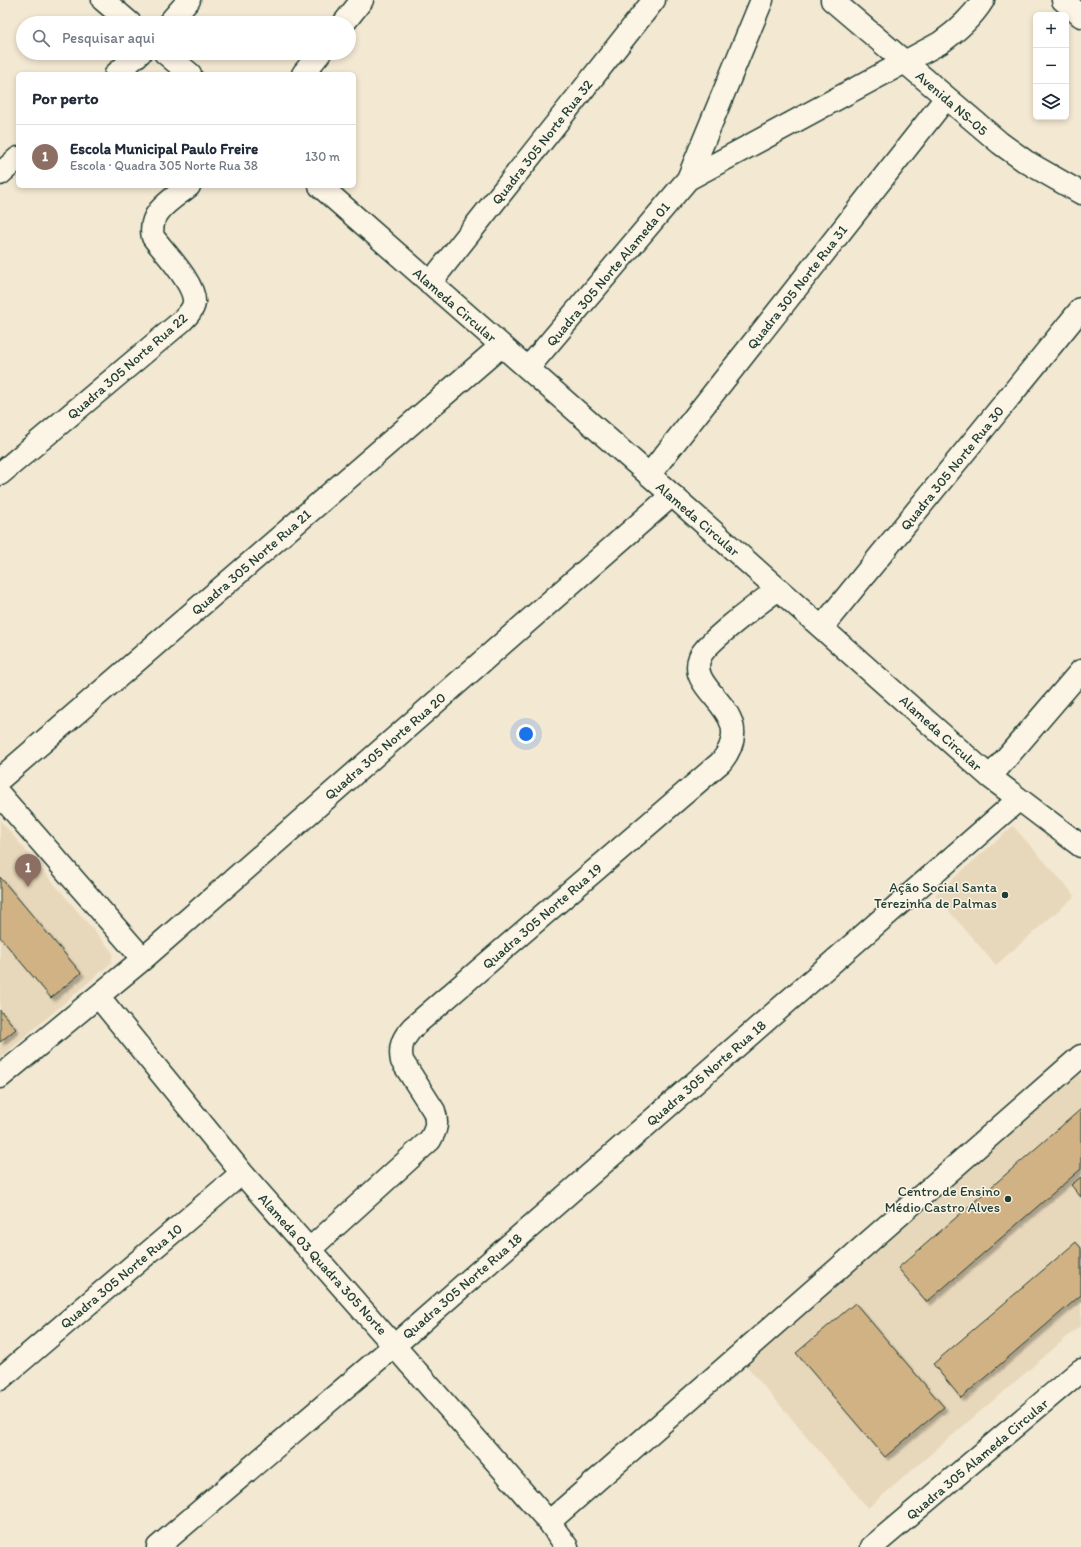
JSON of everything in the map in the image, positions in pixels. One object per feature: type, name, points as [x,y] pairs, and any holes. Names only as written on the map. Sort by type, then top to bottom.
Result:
[{"type":"street","points":[[103,0],[122,16]]},
{"type":"street","points":[[175,16],[189,0]]},
{"type":"street","points":[[349,16],[362,0]]},
{"type":"street","name":"Quadra 305 Norte Rua 32","points":[[430,283],[654,0]]},
{"type":"street","name":"Quadra 305 Norte Alameda 01","points":[[528,368],[688,179],[762,0]]},
{"type":"street","name":"Avenida NS-05","points":[[832,0],[1000,144],[1025,161],[1081,193]]},
{"type":"street","name":"Quadra 305 Norte Alameda 01","points":[[688,179],[906,63],[958,30],[975,12],[983,0]]},
{"type":"street","points":[[1063,0],[1081,16]]},
{"type":"street","points":[[118,72],[132,60]]},
{"type":"street","points":[[173,60],[188,72]]},
{"type":"street","points":[[305,72],[314,60]]},
{"type":"street","name":"Quadra 305 Norte Rua 31","points":[[649,475],[946,98]]},
{"type":"street","points":[[0,174],[16,160]]},
{"type":"street","name":"Quadra 305 Norte Rua 22","points":[[0,474],[176,326],[190,312],[194,303],[194,294],[153,237],[151,230],[153,218],[160,210],[187,188]]},
{"type":"street","name":"Alameda Circular","points":[[322,188],[822,627],[990,777],[1018,800],[1081,846]]},
{"type":"street","name":"Quadra 305 Norte Rua 30","points":[[822,627],[1081,309]]},
{"type":"street","name":"Quadra 305 Norte Rua 21","points":[[0,779],[502,346]]},
{"type":"street","name":"Quadra 305 Norte Rua 20","points":[[0,1077],[142,959],[672,495]]},
{"type":"street","name":"Quadra 305 Norte Rua 19","points":[[310,1249],[430,1140],[436,1131],[436,1118],[434,1111],[402,1061],[400,1051],[405,1036],[413,1027],[721,762],[730,751],[734,740],[733,726],[700,676],[698,665],[700,656],[712,641],[778,589]]},
{"type":"street","points":[[990,777],[1081,671]]},
{"type":"street","points":[[0,795],[142,959]]},
{"type":"street","name":"Quadra 305 Norte Rua 18","points":[[395,1345],[1018,800]]},
{"type":"street","name":"Alameda 03 Quadra 305 Norte","points":[[98,996],[242,1173],[395,1345],[548,1522],[567,1547]]},
{"type":"street","points":[[548,1522],[1081,1056]]},
{"type":"street","name":"Quadra 305 Norte Rua 10","points":[[0,1379],[242,1173]]},
{"type":"street","points":[[158,1547],[395,1345]]},
{"type":"street","name":"Quadra 305 Alameda Circular","points":[[872,1547],[1081,1370]]},
{"type":"shaded area","points":[[0,820],[113,953],[111,963],[0,1058]]},
{"type":"shaded area","name":"Ação Social Santa Terezinha de Palmas","points":[[1013,826],[1075,896],[996,965],[935,895]]},
{"type":"shaded area","name":"Centro de Ensino Médio Castro Alves","points":[[1081,1073],[1081,1325],[868,1508],[744,1363]]},
{"type":"building","points":[[0,877],[81,973],[51,998],[0,937]]},
{"type":"building","points":[[0,1010],[16,1029],[0,1042]]},
{"type":"building","points":[[1081,1109],[1081,1169],[927,1302],[898,1268]]},
{"type":"building","points":[[1081,1177],[1081,1197],[1071,1185]]},
{"type":"building","points":[[1076,1242],[1081,1248],[1081,1295],[961,1398],[933,1364]]},
{"type":"building","points":[[855,1303],[944,1407],[885,1457],[796,1353]]},
{"type":"place","name":"Escola Municipal Paulo Freire","points":[[28,887]]},
{"type":"place","name":"Ação Social Santa Terezinha de Palmas","points":[[1005,895]]},
{"type":"place","name":"Centro de Ensino Médio Castro Alves","points":[[1008,1199]]}]
